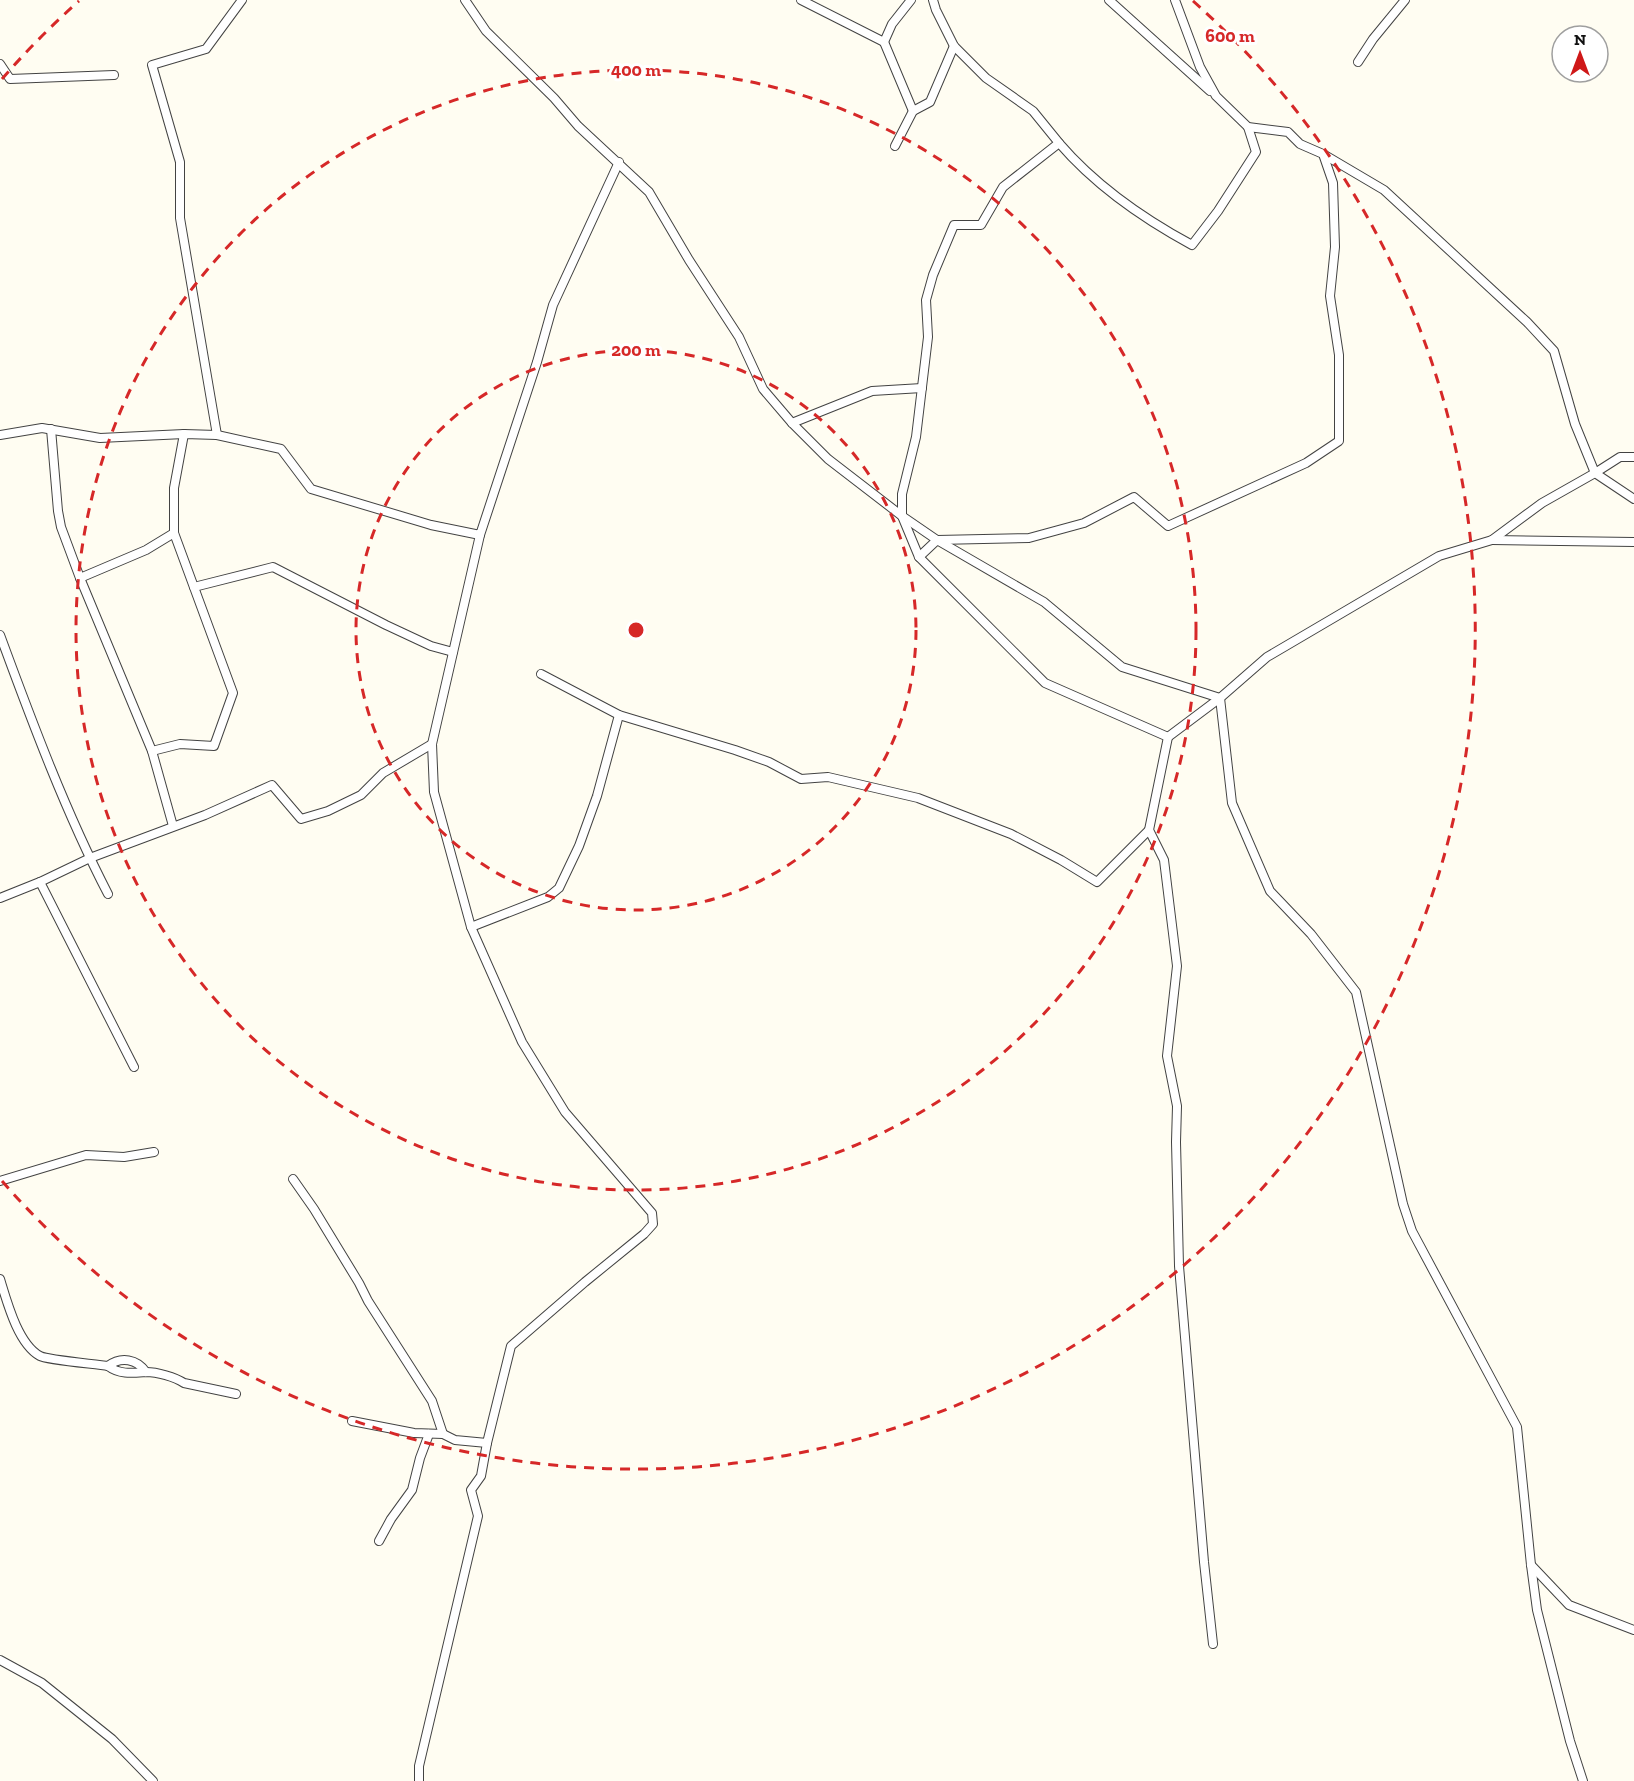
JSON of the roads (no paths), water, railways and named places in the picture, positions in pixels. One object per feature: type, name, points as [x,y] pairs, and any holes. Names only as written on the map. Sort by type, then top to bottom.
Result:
[{"type":"street","points":[[218,435],[180,218],[180,162],[152,65],[206,50],[242,0]]},
{"type":"street","points":[[465,0],[486,31],[554,98],[578,126],[649,192],[689,260],[739,337],[763,389],[792,423],[828,459],[937,540],[1044,602],[1122,667],[1220,698]]},
{"type":"street","points":[[801,0],[884,42],[913,111]]},
{"type":"street","points":[[884,42],[892,24],[911,0]]},
{"type":"street","points":[[933,0],[954,46],[986,78],[1033,111],[1079,166],[1116,198],[1192,245],[1218,211],[1256,152],[1248,127],[1109,0]]},
{"type":"street","points":[[1175,0],[1200,68],[1216,96]]},
{"type":"street","points":[[1358,62],[1373,39],[1405,0]]},
{"type":"street","points":[[895,146],[913,111],[930,102],[954,46]]},
{"type":"street","points":[[0,64],[10,79],[114,75]]},
{"type":"street","points":[[1248,127],[1288,132],[1300,144],[1323,154],[1384,190],[1527,322],[1554,351],[1575,424],[1595,473],[1634,499]]},
{"type":"street","points":[[1059,143],[1004,187],[981,225],[954,225],[933,275],[926,300],[928,337],[916,437],[902,494],[902,516],[919,557],[1045,683],[1168,737]]},
{"type":"street","points":[[919,557],[937,540],[1029,538],[1084,523],[1134,497],[1168,526],[1306,463],[1339,441],[1339,355],[1330,296],[1335,247],[1334,183],[1323,154]]},
{"type":"street","points":[[419,1781],[419,1766],[478,1516],[471,1490],[482,1476],[487,1443],[511,1346],[653,1224],[652,1213],[565,1112],[522,1042],[471,927],[434,792],[432,744],[480,535],[537,362],[553,305],[619,162]]},
{"type":"street","points":[[792,423],[872,391],[922,388]]},
{"type":"street","points":[[0,435],[42,428],[100,438],[184,434],[218,435],[281,449],[311,489],[431,525],[480,535]]},
{"type":"street","points":[[51,429],[61,527],[152,751],[173,826]]},
{"type":"street","points":[[152,751],[180,744],[214,746],[233,693],[174,533],[174,488],[184,434]]},
{"type":"street","points":[[1492,540],[1542,503],[1620,457],[1634,457]]},
{"type":"street","points":[[80,578],[146,550],[174,533]]},
{"type":"street","points":[[540,674],[619,715],[735,750],[769,762],[801,779],[828,777],[918,798],[1011,834],[1097,882],[1149,830],[1168,737],[1220,698],[1267,657],[1439,556],[1492,540],[1634,542]]},
{"type":"street","points":[[194,587],[273,567],[386,625],[431,646],[453,652]]},
{"type":"street","points":[[0,635],[90,858],[108,894]]},
{"type":"street","points":[[1220,698],[1232,803],[1270,891],[1311,934],[1356,992],[1400,1189],[1412,1231],[1517,1427],[1537,1610],[1570,1741],[1583,1781]]},
{"type":"street","points":[[471,927],[548,897],[559,888],[579,846],[597,796],[619,715]]},
{"type":"street","points":[[1,894],[40,882],[90,858],[205,815],[272,785],[301,819],[328,811],[361,795],[383,773],[432,744]]},
{"type":"street","points":[[1149,830],[1164,860],[1178,966],[1167,1056],[1178,1106],[1176,1143],[1179,1266],[1213,1644]]},
{"type":"street","points":[[40,882],[134,1067]]},
{"type":"street","points":[[0,1181],[86,1155],[124,1157],[154,1152]]},
{"type":"street","points":[[293,1179],[314,1209],[359,1282],[368,1301],[432,1401],[443,1434]]},
{"type":"street","points":[[0,1279],[23,1340],[40,1357],[108,1366],[114,1371],[138,1375],[146,1372],[236,1394]]},
{"type":"street","points":[[108,1366],[115,1361],[131,1360],[142,1366],[146,1372]]},
{"type":"street","points":[[352,1421],[414,1433],[443,1434],[455,1440],[487,1443]]},
{"type":"street","points":[[379,1541],[391,1519],[412,1490],[429,1434]]},
{"type":"street","points":[[1531,1565],[1569,1605],[1634,1630]]},
{"type":"street","points":[[0,1660],[42,1683],[112,1739],[153,1781]]}]
